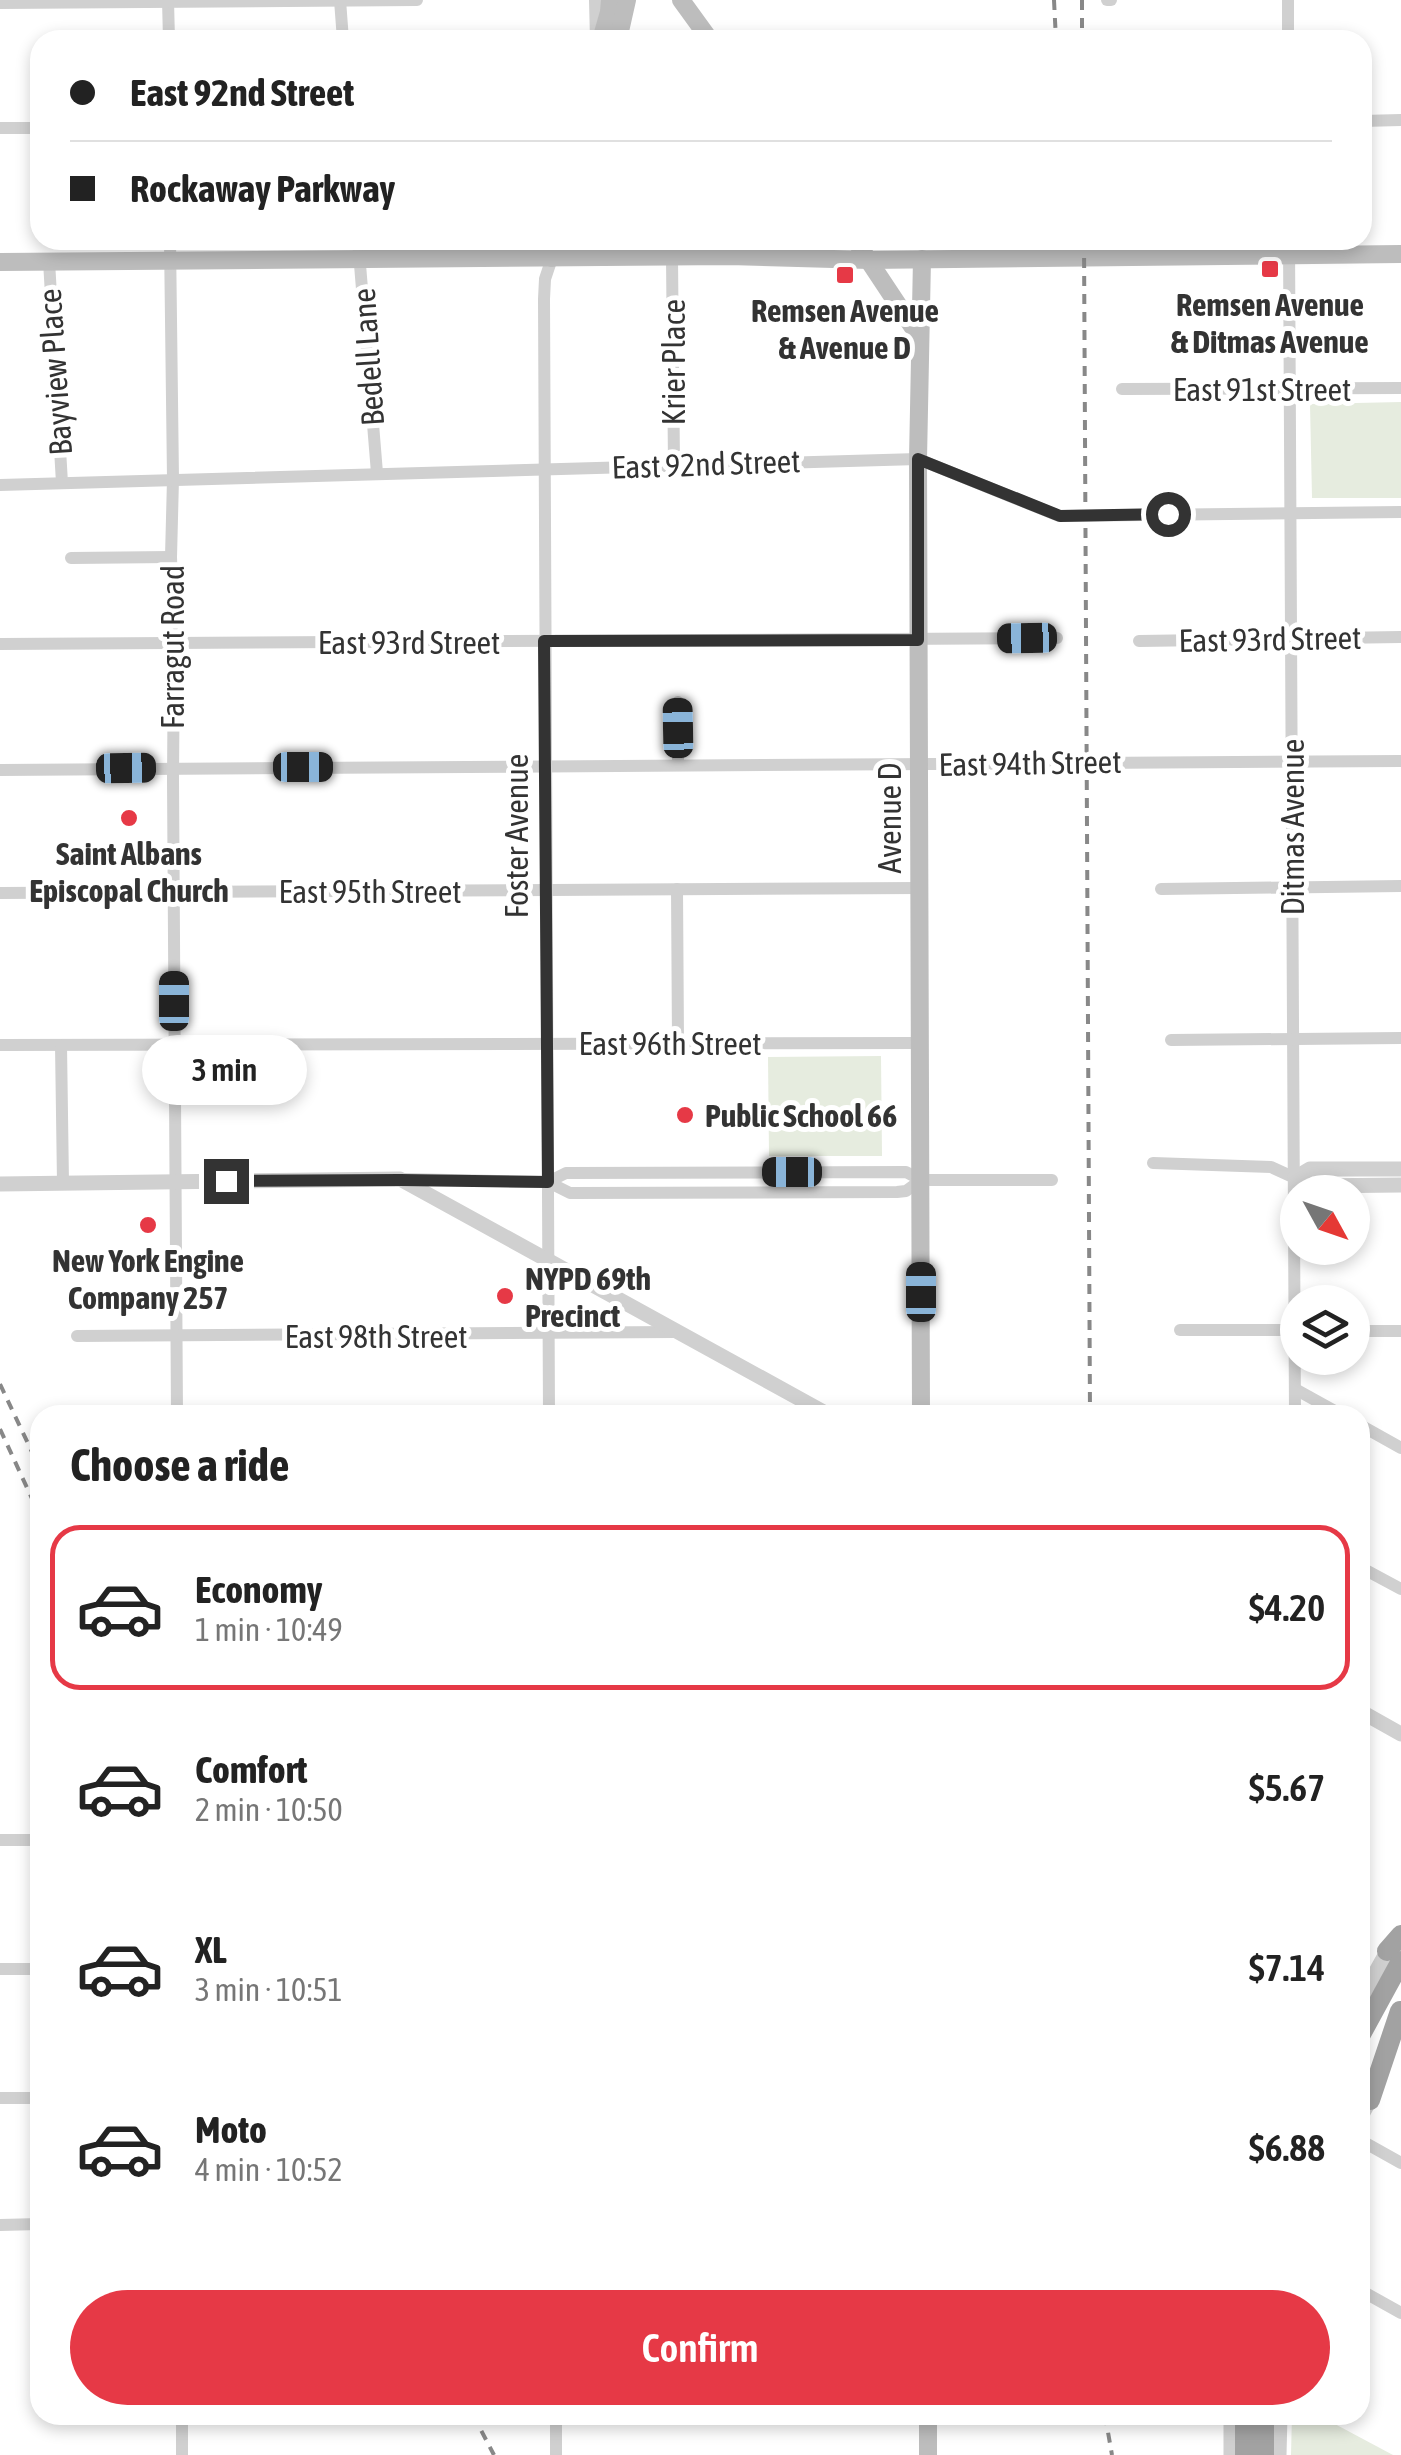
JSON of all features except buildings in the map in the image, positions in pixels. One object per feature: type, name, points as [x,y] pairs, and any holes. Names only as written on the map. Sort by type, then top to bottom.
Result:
[{"type":"highway","points":[[1370,2012],[1396,1949]]},
{"type":"highway","points":[[1370,2085],[1400,2010]]},
{"type":"highway","points":[[1245,2425],[1245,2455]]},
{"type":"highway","points":[[1264,2425],[1264,2455]]},
{"type":"main road","points":[[602,30],[610,0]]},
{"type":"main road","points":[[620,30],[627,0]]},
{"type":"main road","points":[[681,0],[703,30]]},
{"type":"main road","name":"Foster Avenue","points":[[549,250],[552,258]]},
{"type":"main road","name":"Foster Avenue","points":[[552,258],[556,250]]},
{"type":"main road","points":[[862,250],[920,338]]},
{"type":"main road","points":[[0,262],[730,256],[869,260],[1197,250]]},
{"type":"main road","points":[[1337,250],[1401,254]]},
{"type":"main road","name":"Avenue D","points":[[920,1405],[918,459],[922,259]]},
{"type":"main road","points":[[928,2425],[928,2455]]},
{"type":"street","points":[[0,4],[417,0]]},
{"type":"street","points":[[595,0],[597,30]]},
{"type":"street","points":[[1288,0],[1288,30]]},
{"type":"street","points":[[168,1],[169,30]]},
{"type":"street","points":[[340,1],[342,30]]},
{"type":"street","points":[[1372,121],[1401,120]]},
{"type":"street","points":[[0,128],[30,128]]},
{"type":"street","name":"Farragut Road","points":[[170,250],[177,1405]]},
{"type":"street","name":"Bedell Lane","points":[[359,250],[377,473]]},
{"type":"street","name":"Ditmas Avenue","points":[[1289,250],[1294,1175]]},
{"type":"street","name":"Foster Avenue","points":[[550,1405],[544,469],[545,279],[552,258]]},
{"type":"street","name":"Krier Place","points":[[672,258],[674,465]]},
{"type":"street","name":"Bayview Place","points":[[48,262],[62,484]]},
{"type":"street","name":"East 91st Street","points":[[1122,389],[1401,388]]},
{"type":"street","name":"East 92nd Street","points":[[0,485],[918,459],[1060,516],[1401,512]]},
{"type":"street","points":[[71,558],[171,557]]},
{"type":"street","name":"East 93rd Street","points":[[1139,641],[1401,637]]},
{"type":"street","name":"East 93rd Street","points":[[0,644],[1057,638]]},
{"type":"street","points":[[678,702],[678,765]]},
{"type":"street","name":"East 94th Street","points":[[0,770],[1401,761]]},
{"type":"street","points":[[1161,888],[1401,886]]},
{"type":"street","name":"East 95th Street","points":[[0,893],[920,888]]},
{"type":"street","points":[[677,889],[678,1042]]},
{"type":"street","points":[[1171,1040],[1401,1038]]},
{"type":"street","name":"East 96th Street","points":[[0,1045],[920,1043]]},
{"type":"street","points":[[61,1044],[63,1183]]},
{"type":"street","points":[[1154,1163],[1271,1167],[1288,1175]]},
{"type":"street","points":[[1300,1175],[1310,1170],[1401,1170]]},
{"type":"street","points":[[0,1184],[548,1182],[566,1174],[604,1173],[906,1172],[921,1180],[1052,1180]]},
{"type":"street","points":[[400,1180],[811,1405]]},
{"type":"street","points":[[548,1182],[570,1193],[859,1192],[906,1190],[921,1180]]},
{"type":"street","points":[[1370,1185],[1401,1185]]},
{"type":"street","points":[[1180,1330],[1280,1330]]},
{"type":"street","points":[[1370,1330],[1401,1331]]},
{"type":"street","name":"East 98th Street","points":[[76,1336],[676,1332]]},
{"type":"street","name":"Ditmas Avenue","points":[[1295,1375],[1295,1405]]},
{"type":"street","points":[[1295,1389],[1324,1405]]},
{"type":"street","points":[[1370,1431],[1401,1448]]},
{"type":"street","points":[[1370,1572],[1401,1589]]},
{"type":"street","points":[[1370,1717],[1401,1734]]},
{"type":"street","points":[[0,1840],[30,1840]]},
{"type":"street","points":[[1370,1986],[1396,1949],[1401,1926]]},
{"type":"street","points":[[0,1969],[30,1969]]},
{"type":"street","points":[[1370,2091],[1401,2044]]},
{"type":"street","points":[[0,2098],[30,2098]]},
{"type":"street","points":[[1370,2146],[1401,2163]]},
{"type":"street","points":[[0,2225],[30,2224]]},
{"type":"street","points":[[1370,2296],[1401,2313]]},
{"type":"street","points":[[182,2425],[182,2455]]},
{"type":"street","points":[[556,2425],[556,2455]]},
{"type":"street","points":[[1231,2425],[1231,2455]]},
{"type":"street","points":[[1280,2425],[1280,2455]]},
{"type":"shaded area","points":[[1401,402],[1401,498],[1312,498],[1310,404]]},
{"type":"shaded area","points":[[881,1056],[882,1156],[769,1156],[768,1057]]},
{"type":"shaded area","points":[[1292,2425],[1337,2425],[1393,2455],[1291,2455]]},
{"type":"railway","points":[[1054,0],[1056,30]]},
{"type":"railway","points":[[1082,0],[1082,30]]},
{"type":"railway","points":[[1084,250],[1090,1405]]},
{"type":"railway","points":[[0,1384],[30,1448]]},
{"type":"railway","points":[[0,1429],[30,1494]]},
{"type":"railway","points":[[478,2425],[494,2455]]},
{"type":"railway","points":[[1107,2425],[1112,2455]]},
{"type":"place","name":"Remsen Avenue & Ditmas Avenue","points":[[1270,269]]},
{"type":"place","name":"Remsen Avenue & Avenue D","points":[[845,275]]},
{"type":"place","name":"Saint Albans Episcopal Church","points":[[129,818]]},
{"type":"place","name":"Public School 66","points":[[685,1115]]},
{"type":"place","name":"New York Engine Company 257","points":[[148,1225]]},
{"type":"place","name":"NYPD 69th Precinct","points":[[505,1296]]},
{"type":"route","points":[[226,1181],[548,1182],[544,641],[918,640],[918,459],[1060,516],[1168,514]]}]
